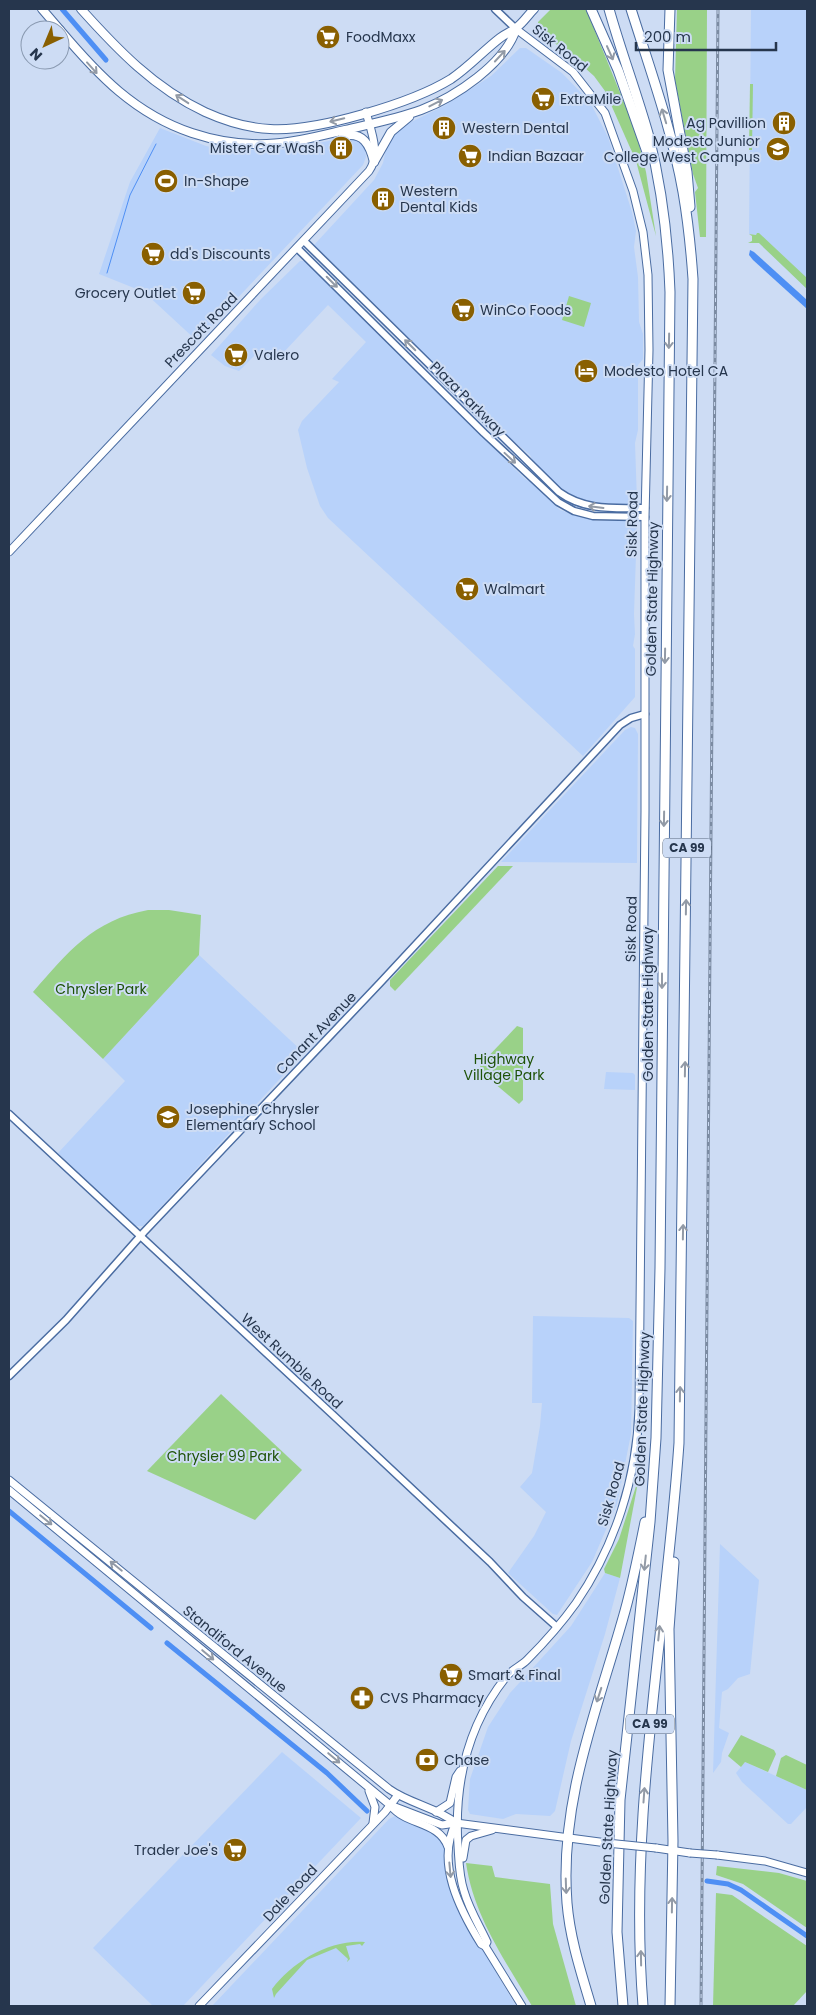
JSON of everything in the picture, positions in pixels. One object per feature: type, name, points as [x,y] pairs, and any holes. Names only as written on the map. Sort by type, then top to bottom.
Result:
[{"type":"highway","points":[[591,9],[627,94],[651,168],[670,292]]},
{"type":"highway","name":"Golden State Highway","points":[[609,9],[648,136],[659,180],[666,230],[670,292],[660,1268],[655,1463],[620,1800],[617,1932],[624,2006]]},
{"type":"highway","name":"CA 99","points":[[631,9],[669,132],[683,191],[693,279],[679,1443],[675,1501],[652,1698],[641,1828],[641,1967],[643,2006]]},
{"type":"highway","points":[[670,9],[668,70],[690,190],[689,232]]},
{"type":"highway","points":[[670,2006],[673,1851],[669,1630],[680,1502],[679,1443]]},
{"type":"highway","points":[[591,2006],[576,1956],[569,1922],[566,1879],[568,1838],[581,1754],[630,1594],[655,1463]]},
{"type":"main road","points":[[42,9],[51,20]]},
{"type":"main road","points":[[81,9],[118,50],[141,71],[191,105],[219,118],[261,128],[293,129],[402,102],[440,85],[472,64],[500,38],[516,28],[534,9]]},
{"type":"main road","points":[[374,162],[391,132],[400,123],[420,110],[444,99],[487,69],[512,41],[516,28]]},
{"type":"main road","name":"Sisk Road","points":[[516,28],[564,64],[592,94],[608,120],[633,191],[643,232],[649,295],[645,508],[645,714],[638,1434],[628,1489],[613,1533],[588,1584],[558,1627],[525,1662],[512,1670],[491,1697],[472,1733],[462,1769],[456,1823],[463,1889],[487,1942],[486,1946],[522,2006]]},
{"type":"main road","points":[[70,42],[90,66],[114,89],[138,108],[193,134],[233,142],[266,144],[316,142],[357,134],[368,143],[374,162]]},
{"type":"main road","points":[[290,142],[370,124],[420,110]]},
{"type":"main road","points":[[366,112],[375,148],[374,162]]},
{"type":"main road","name":"Prescott Road","points":[[9,552],[304,241],[369,171],[374,162]]},
{"type":"main road","name":"Standiford Avenue","points":[[9,1480],[274,1697],[398,1795],[446,1815],[456,1823]]},
{"type":"main road","name":"Standiford Avenue","points":[[9,1490],[390,1805],[442,1825],[456,1823],[673,1851],[765,1860],[807,1873]]},
{"type":"main road","points":[[436,1812],[450,1803],[456,1778],[462,1769]]},
{"type":"main road","points":[[368,1788],[376,1807],[373,1824]]},
{"type":"main road","name":"Dale Road","points":[[199,2006],[373,1824],[398,1795]]},
{"type":"main road","points":[[390,1805],[397,1814],[439,1832],[446,1840],[450,1851]]},
{"type":"main road","name":"Sisk Road","points":[[456,1823],[450,1834],[450,1872],[456,1897],[476,1937],[481,1944],[486,1946]]},
{"type":"main road","points":[[472,1912],[464,1874],[464,1845],[471,1836],[494,1829]]},
{"type":"street","points":[[495,9],[516,28]]},
{"type":"street","name":"Plaza Parkway","points":[[304,241],[559,492],[585,506],[645,508]]},
{"type":"street","name":"Plaza Parkway","points":[[297,248],[484,433],[558,502],[574,511],[592,516],[645,517]]},
{"type":"street","name":"Conant Avenue","points":[[9,1376],[66,1320],[139,1237],[380,984],[620,725],[631,718],[645,714]]},
{"type":"street","name":"West Rumble Road","points":[[9,1114],[490,1562],[523,1597],[558,1627]]},
{"type":"shaded area","name":"Modesto Junior College West Campus","points":[[751,9],[807,9],[807,289],[759,243],[756,243],[756,235],[749,234]]},
{"type":"shaded area","points":[[520,48],[526,48],[562,73],[590,102],[608,137],[632,212],[636,231],[634,247],[638,277],[639,322],[643,334],[643,359],[638,365],[638,430],[635,443],[637,501],[634,505],[591,503],[572,496],[556,484],[533,461],[530,455],[505,434],[314,245],[374,180],[383,163],[386,149],[395,134],[409,123],[444,106],[491,76]]},
{"type":"shaded area","points":[[160,128],[206,146],[236,152],[296,148],[346,137],[359,140],[365,148],[366,157],[363,165],[197,341],[144,292],[99,274],[130,182]]},
{"type":"shaded area","points":[[300,261],[306,261],[525,479],[531,482],[560,510],[596,521],[634,521],[637,525],[635,634],[633,646],[635,649],[635,697],[583,756],[328,518],[320,506],[307,468],[298,430],[302,421],[339,382],[332,379],[366,342],[328,305],[284,352],[280,349],[269,360],[259,351],[239,371],[225,366],[211,355],[261,299]]},
{"type":"shaded area","points":[[631,727],[635,728],[638,734],[637,863],[501,862],[625,730]]},
{"type":"shaded area","name":"Josephine Chrysler Elementary School","points":[[199,955],[304,1053],[143,1226],[135,1226],[58,1153],[125,1081],[103,1059]]},
{"type":"shaded area","points":[[606,1072],[633,1073],[635,1075],[635,1090],[604,1089]]},
{"type":"shaded area","points":[[533,1316],[629,1318],[633,1321],[631,1434],[617,1504],[592,1562],[557,1615],[553,1614],[508,1573],[534,1536],[546,1512],[520,1487],[532,1473],[542,1403],[532,1403]]},
{"type":"shaded area","points":[[720,1544],[759,1580],[750,1674],[738,1678],[728,1689],[722,1692],[719,1728],[729,1733],[721,1762],[713,1773]]},
{"type":"shaded area","points":[[605,1573],[620,1578],[605,1634],[571,1741],[555,1811],[550,1816],[516,1814],[503,1819],[470,1814],[468,1810],[470,1779],[488,1727],[510,1693],[571,1626]]},
{"type":"shaded area","points":[[282,1752],[361,1818],[183,2006],[153,2006],[93,1948]]},
{"type":"shaded area","points":[[745,1762],[807,1790],[807,1807],[791,1824],[788,1824],[742,1782],[736,1773]]},
{"type":"shaded area","points":[[395,1816],[436,1832],[445,1846],[448,1881],[457,1907],[516,2006],[212,2006],[389,1819]]},
{"type":"green space","points":[[551,9],[586,9],[636,132],[646,172],[656,236],[636,161],[605,91],[594,76],[538,30],[538,22]]},
{"type":"green space","points":[[677,9],[707,9],[706,237],[700,237],[695,192],[698,188],[693,174],[675,80]]},
{"type":"green space","points":[[750,84],[753,84],[752,150],[749,150]]},
{"type":"green space","points":[[757,233],[807,278],[807,289],[759,243],[748,243],[752,241],[752,236],[749,234],[756,235]]},
{"type":"green space","points":[[569,296],[591,303],[584,327],[562,320]]},
{"type":"green space","points":[[498,866],[513,866],[395,991],[390,986],[390,980]]},
{"type":"green space","name":"Chrysler Park","points":[[148,910],[169,910],[201,915],[199,955],[103,1059],[33,992],[70,951],[97,930],[112,921]]},
{"type":"green space","name":"Highway Village Park","points":[[517,1026],[523,1028],[523,1100],[519,1104],[481,1072],[480,1065]]},
{"type":"green space","name":"Chrysler 99 Park","points":[[221,1394],[302,1470],[255,1520],[147,1471]]},
{"type":"green space","points":[[639,1477],[620,1578],[605,1573],[604,1569],[619,1539]]},
{"type":"green space","points":[[741,1735],[774,1750],[776,1754],[768,1772],[745,1762],[741,1767],[728,1756]]},
{"type":"green space","points":[[786,1755],[807,1765],[807,1790],[776,1776],[781,1758]]},
{"type":"green space","points":[[466,1863],[492,1866],[495,1877],[550,1884],[553,1924],[576,2006],[532,2006],[501,1955],[483,1920],[470,1883]]},
{"type":"green space","points":[[717,1866],[779,1873],[807,1881],[807,1928],[743,1884],[716,1875]]},
{"type":"green space","points":[[716,1893],[732,1895],[807,1946],[807,1991],[793,2006],[713,2006]]},
{"type":"green space","points":[[352,1942],[365,1942],[362,1946],[360,1944],[346,1946],[350,1959],[347,1962],[348,1959],[336,1948],[307,1960],[274,1998],[272,1989],[280,1979],[301,1961],[325,1948]]},
{"type":"water","points":[[750,250],[807,300],[807,309],[753,260],[749,255]]},
{"type":"waterway","points":[[62,9],[106,60]]},
{"type":"waterway","points":[[107,273],[130,195],[156,144]]},
{"type":"waterway","points":[[9,1511],[151,1628]]},
{"type":"waterway","points":[[167,1643],[327,1773],[367,1811]]},
{"type":"waterway","points":[[707,1881],[728,1884],[741,1890],[807,1936]]},
{"type":"railway","points":[[701,2006],[718,9]]},
{"type":"place","name":"FoodMaxx","points":[[328,37]]},
{"type":"place","name":"ExtraMile","points":[[543,99]]},
{"type":"place","name":"Ag Pavillion","points":[[784,123]]},
{"type":"place","name":"Western Dental","points":[[444,128]]},
{"type":"place","name":"Mister Car Wash","points":[[341,148]]},
{"type":"place","name":"Modesto Junior College West Campus","points":[[778,149]]},
{"type":"place","name":"Indian Bazaar","points":[[470,156]]},
{"type":"place","name":"In-Shape","points":[[166,181]]},
{"type":"place","name":"Western Dental Kids","points":[[383,199]]},
{"type":"place","name":"dd's Discounts","points":[[153,254]]},
{"type":"place","name":"Grocery Outlet","points":[[194,293]]},
{"type":"place","name":"WinCo Foods","points":[[463,310]]},
{"type":"place","name":"Valero","points":[[236,355]]},
{"type":"place","name":"Modesto Hotel CA","points":[[586,371]]},
{"type":"place","name":"Walmart","points":[[467,589]]},
{"type":"place","name":"Josephine Chrysler Elementary School","points":[[168,1117]]},
{"type":"place","name":"Smart & Final","points":[[451,1675]]},
{"type":"place","name":"CVS Pharmacy","points":[[362,1698]]},
{"type":"place","name":"Chase","points":[[427,1760]]},
{"type":"place","name":"Trader Joe's","points":[[235,1850]]}]
